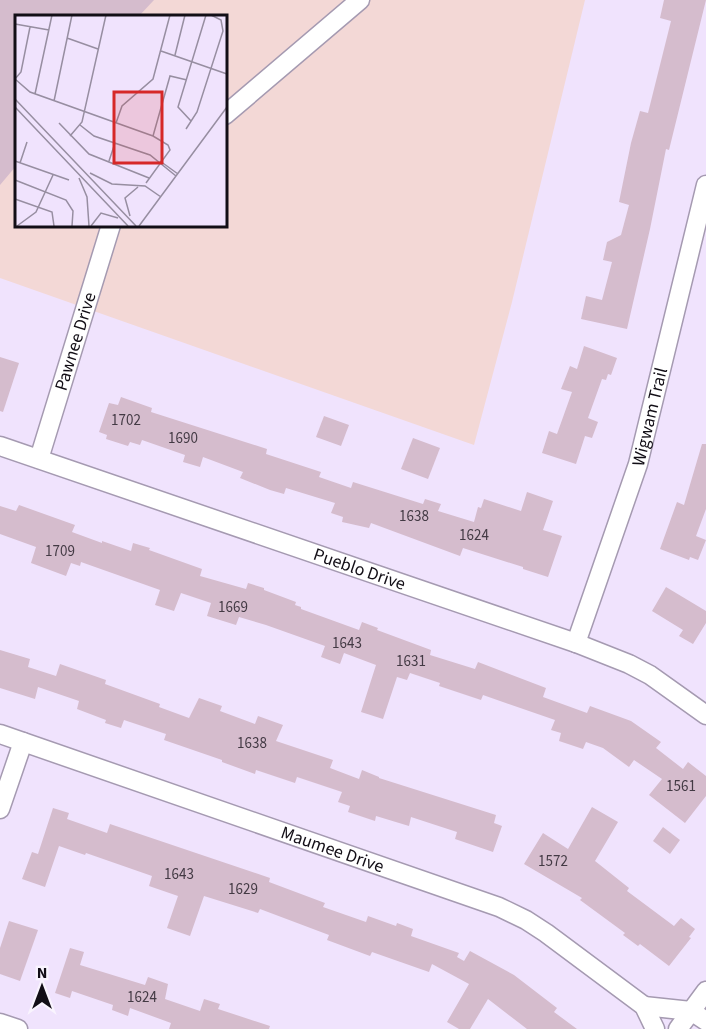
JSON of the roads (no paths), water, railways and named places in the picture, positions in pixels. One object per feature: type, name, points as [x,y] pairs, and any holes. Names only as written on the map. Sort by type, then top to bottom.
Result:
[{"type":"street","points":[[226,114],[360,0]]},
{"type":"street","name":"Wigwam Trail","points":[[576,643],[638,464],[706,185]]},
{"type":"street","name":"Pawnee Drive","points":[[39,459],[111,226]]},
{"type":"street","name":"Pueblo Drive","points":[[0,446],[576,643],[650,675],[706,715]]},
{"type":"street","name":"Maumee Drive","points":[[0,734],[499,907],[546,933],[644,1006],[655,1029]]},
{"type":"street","points":[[0,809],[23,742]]},
{"type":"street","points":[[678,1029],[699,1016],[706,991]]},
{"type":"street","points":[[644,1006],[699,1016]]},
{"type":"street","points":[[0,1023],[18,1029]]}]
